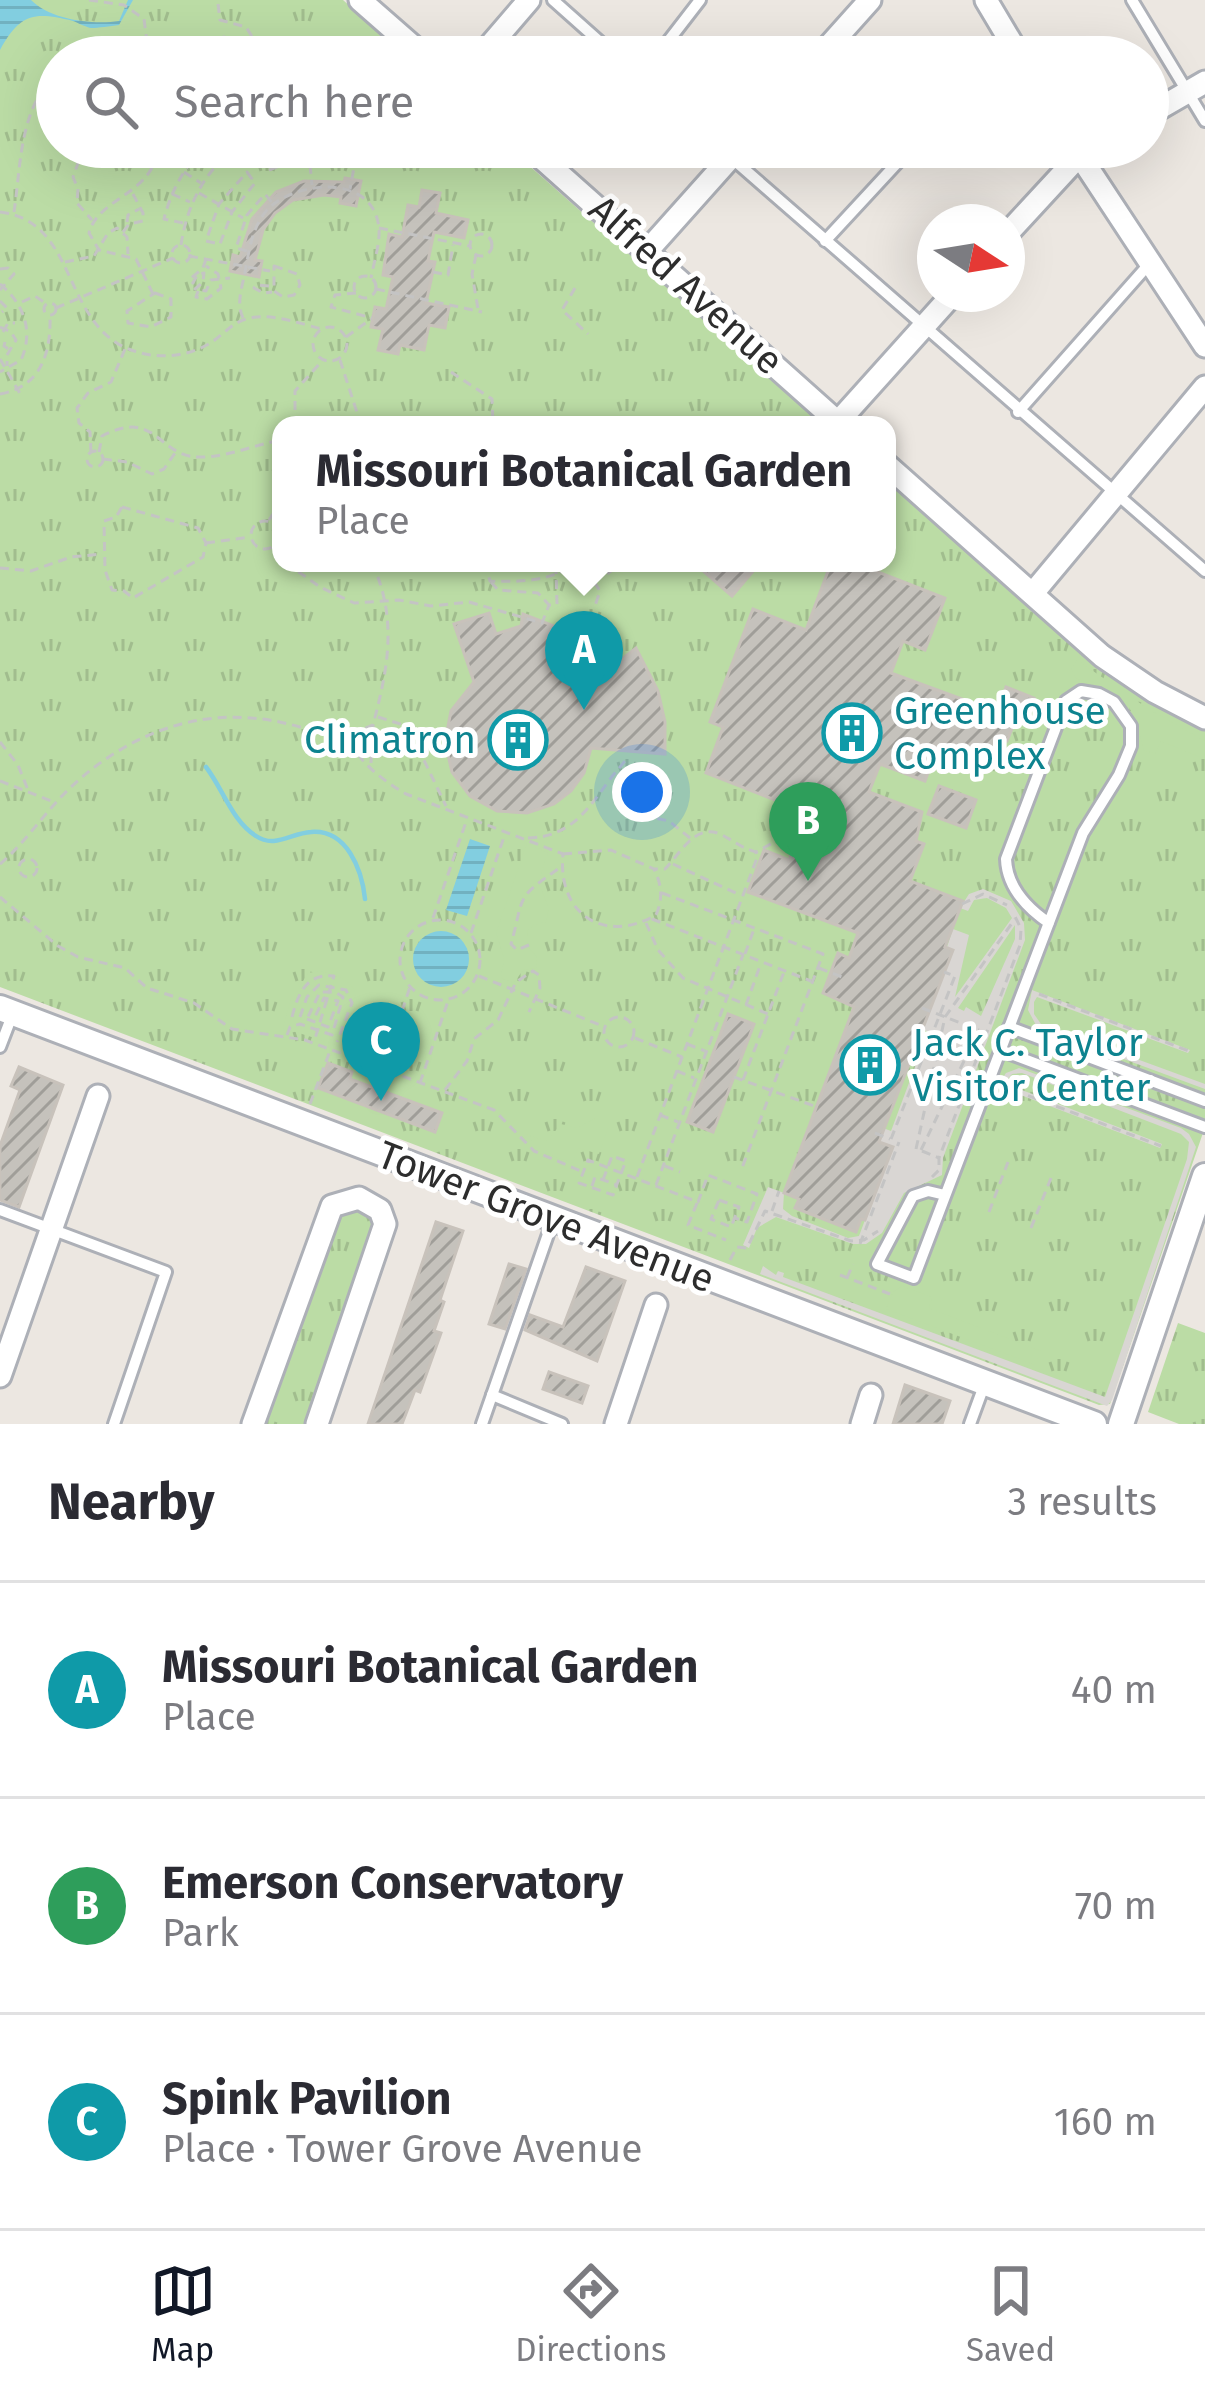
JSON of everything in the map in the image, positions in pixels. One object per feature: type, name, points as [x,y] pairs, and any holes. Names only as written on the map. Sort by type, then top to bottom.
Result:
[{"type":"street","points":[[359,0],[401,36]]},
{"type":"street","points":[[497,36],[529,0]]},
{"type":"street","points":[[838,36],[870,0]]},
{"type":"street","points":[[986,0],[1004,36]]},
{"type":"street","points":[[1169,104],[1197,87]]},
{"type":"street","name":"Alfred Avenue","points":[[553,168],[831,416]]},
{"type":"street","points":[[648,250],[716,168]]},
{"type":"street","points":[[1025,214],[1066,168]]},
{"type":"street","points":[[1093,168],[1205,346]]},
{"type":"street","points":[[847,416],[936,312]]},
{"type":"street","points":[[1033,593],[1205,386]]},
{"type":"street","points":[[896,473],[1114,664],[1205,718]]},
{"type":"street","name":"Tower Grove Avenue","points":[[7,1011],[1094,1424]]},
{"type":"street","points":[[0,1376],[98,1096]]},
{"type":"street","points":[[1121,1424],[1205,1176]]},
{"type":"street","points":[[253,1424],[332,1206],[359,1198],[380,1210],[385,1224],[317,1424]]},
{"type":"street","points":[[616,1424],[656,1305]]},
{"type":"street","points":[[862,1424],[871,1395]]},
{"type":"lane","points":[[553,0],[593,36]]},
{"type":"lane","points":[[672,36],[700,0]]},
{"type":"lane","points":[[1132,0],[1159,36]]},
{"type":"lane","points":[[1169,50],[1197,87],[1205,121]]},
{"type":"lane","points":[[748,168],[1018,412],[1205,572]]},
{"type":"lane","points":[[825,241],[893,168]]},
{"type":"lane","points":[[1018,412],[1150,263]]},
{"type":"lane","points":[[945,1196],[928,1191],[913,1196],[877,1264],[914,1278],[1083,833],[1129,754],[1131,726],[1114,702],[1099,694],[1081,691],[1066,701],[1006,859],[1015,889],[1048,923]]},
{"type":"lane","points":[[0,1047],[7,1011]]},
{"type":"lane","points":[[1009,1027],[1205,1101]]},
{"type":"lane","points":[[1000,1050],[1205,1127]]},
{"type":"lane","points":[[0,1210],[166,1272],[114,1424]]},
{"type":"lane","points":[[482,1424],[553,1220]]},
{"type":"lane","points":[[970,1424],[986,1383]]},
{"type":"lane","points":[[492,1394],[562,1424]]},
{"type":"path","points":[[89,0],[132,9],[144,20],[147,36]]},
{"type":"path","points":[[218,4],[220,20],[246,27],[252,36]]},
{"type":"path","points":[[14,214],[28,120],[36,102]]},
{"type":"path","points":[[77,168],[73,178],[79,208],[93,221]]},
{"type":"path","points":[[128,254],[99,250],[90,238],[93,221],[132,192],[152,168]]},
{"type":"path","points":[[184,224],[164,218],[187,168]]},
{"type":"path","points":[[181,245],[191,202],[214,168]]},
{"type":"path","points":[[310,168],[312,187]]},
{"type":"path","points":[[350,192],[354,168]]},
{"type":"path","points":[[184,172],[202,184]]},
{"type":"path","points":[[247,172],[255,183],[232,212],[220,244],[206,242],[219,205],[247,172]]},
{"type":"path","points":[[244,320],[239,309],[246,266],[261,218],[290,193],[312,187],[350,192],[374,209],[380,228],[371,278],[376,289]]},
{"type":"path","points":[[132,192],[143,221],[129,224],[123,232],[128,254],[143,269],[153,294]]},
{"type":"path","points":[[197,192],[245,219]]},
{"type":"path","points":[[172,194],[191,202]]},
{"type":"path","points":[[249,251],[236,248],[245,219],[265,194],[273,204]]},
{"type":"path","points":[[129,224],[128,214],[141,208]]},
{"type":"path","points":[[0,212],[14,214],[50,237],[95,326],[126,347],[156,356],[189,353],[255,316],[337,328],[346,337],[340,358],[358,416]]},
{"type":"path","points":[[376,289],[480,311],[472,274],[476,255],[470,246],[380,228]]},
{"type":"path","points":[[63,262],[89,258],[112,230],[123,232]]},
{"type":"path","points":[[470,246],[478,234],[490,238],[489,253],[476,255]]},
{"type":"path","points":[[433,272],[448,274],[454,243]]},
{"type":"path","points":[[181,245],[189,256]]},
{"type":"path","points":[[172,257],[173,249],[181,245]]},
{"type":"path","points":[[0,394],[18,389],[36,375],[45,360],[50,316],[56,308],[172,257],[182,262],[189,256]]},
{"type":"path","points":[[189,256],[273,272]]},
{"type":"path","points":[[206,262],[220,279]]},
{"type":"path","points":[[206,262],[190,279],[193,283],[197,275],[204,274],[196,297],[215,297],[220,279]]},
{"type":"path","points":[[274,266],[293,270],[300,282],[291,296],[283,297],[272,289],[273,272],[274,266]]},
{"type":"path","points":[[0,269],[8,268],[14,274],[1,287],[19,304],[26,325],[21,360],[0,372]]},
{"type":"path","points":[[198,291],[206,291],[211,280],[230,278]]},
{"type":"path","points":[[356,293],[358,279],[371,278]]},
{"type":"path","points":[[575,288],[562,310],[588,334]]},
{"type":"path","points":[[346,337],[373,318],[333,310],[330,300],[334,295],[356,293],[368,298],[376,289]]},
{"type":"path","points":[[153,294],[170,297],[171,317],[151,327],[128,322],[127,311],[153,294]]},
{"type":"path","points":[[19,304],[35,296],[50,316]]},
{"type":"path","points":[[0,301],[7,308],[2,312]]},
{"type":"path","points":[[35,315],[45,307],[56,308]]},
{"type":"path","points":[[8,368],[16,337],[2,329],[15,323]]},
{"type":"path","points":[[322,329],[313,344],[323,359]]},
{"type":"path","points":[[5,342],[11,351]]},
{"type":"path","points":[[103,459],[98,466],[89,465],[90,432],[79,423],[77,408],[88,393],[111,382],[126,347]]},
{"type":"path","points":[[296,416],[295,391],[323,359],[340,358]]},
{"type":"path","points":[[0,359],[22,397]]},
{"type":"path","points":[[451,372],[492,399],[493,416]]},
{"type":"path","points":[[103,459],[99,452],[102,436],[130,428],[154,431],[176,452],[206,457],[272,443]]},
{"type":"path","points":[[91,452],[99,452]]},
{"type":"path","points":[[103,459],[158,472],[176,452]]},
{"type":"path","points":[[122,507],[198,528],[206,543],[198,562],[133,598],[112,590],[104,554],[104,521],[116,518],[122,507]]},
{"type":"path","points":[[252,537],[256,525],[272,515]]},
{"type":"path","points":[[268,521],[272,525]]},
{"type":"path","points":[[206,543],[252,537]]},
{"type":"path","points":[[252,537],[260,548],[272,546]]},
{"type":"path","points":[[0,568],[31,571],[71,556],[104,554]]},
{"type":"path","points":[[299,572],[354,604],[469,602],[542,623],[549,605]]},
{"type":"path","points":[[371,765],[374,725],[389,657],[386,602],[375,572]]},
{"type":"path","points":[[488,572],[498,590],[538,593],[549,605]]},
{"type":"path","points":[[549,605],[557,604],[556,572]]},
{"type":"path","points":[[490,580],[524,583],[562,572]]},
{"type":"path","points":[[588,572],[601,594],[595,605]]},
{"type":"path","points":[[592,578],[605,572]]},
{"type":"path","points":[[376,716],[445,738]]},
{"type":"path","points":[[0,863],[56,802],[118,750],[158,730],[201,720],[266,720],[350,742]]},
{"type":"path","points":[[374,725],[353,733],[350,742],[352,751],[386,782],[563,854],[610,850],[654,869],[665,868],[692,839],[711,831],[756,852],[758,858],[637,1179]]},
{"type":"path","points":[[421,730],[421,754],[446,808]]},
{"type":"path","points":[[0,742],[18,765],[28,792]]},
{"type":"path","points":[[526,838],[552,835],[577,820],[596,803],[627,758]]},
{"type":"path","points":[[0,782],[56,802]]},
{"type":"path","points":[[628,812],[669,821],[692,839]]},
{"type":"path","points":[[432,921],[467,818]]},
{"type":"path","points":[[470,935],[505,832]]},
{"type":"path","points":[[756,852],[789,834]]},
{"type":"path","points":[[14,851],[22,861]]},
{"type":"path","points":[[563,854],[566,894],[574,909],[605,924],[632,926],[648,920],[662,902],[654,869]]},
{"type":"path","points":[[671,863],[743,897]]},
{"type":"path","points":[[529,945],[517,950],[511,944],[518,905],[526,892],[562,866]]},
{"type":"path","points":[[661,893],[823,954],[742,1168]]},
{"type":"path","points":[[875,1133],[939,1158],[1008,982],[1021,936],[1018,915],[1003,901],[983,894],[962,904]]},
{"type":"path","points":[[0,896],[77,957],[125,968],[147,988],[187,999],[232,1029],[314,1043],[494,1110],[534,1151],[583,1172]]},
{"type":"path","points":[[918,1150],[942,1016],[1018,915]]},
{"type":"path","points":[[648,920],[812,981]]},
{"type":"path","points":[[648,920],[658,950],[673,970],[707,990],[769,1014]]},
{"type":"path","points":[[432,921],[449,922],[470,935],[479,958],[467,989],[448,999],[431,999],[410,987],[401,971],[402,948],[413,931],[432,921]]},
{"type":"path","points":[[656,1186],[754,927]]},
{"type":"path","points":[[746,1005],[762,962]]},
{"type":"path","points":[[818,968],[842,977]]},
{"type":"path","points":[[444,1091],[467,1060],[474,1039],[500,1017],[521,976],[533,970],[540,979],[529,1012]]},
{"type":"path","points":[[743,1080],[784,970]]},
{"type":"path","points":[[891,1139],[955,976],[944,972]]},
{"type":"path","points":[[476,975],[605,1027]]},
{"type":"path","points":[[307,1019],[328,997],[334,976],[314,978],[304,986],[290,1018],[307,1019],[332,1035],[342,995],[328,997]]},
{"type":"path","points":[[314,1043],[319,1028],[314,1009],[316,986],[332,984],[350,994],[351,1012],[337,1042]]},
{"type":"path","points":[[382,1070],[410,987]]},
{"type":"path","points":[[314,1009],[320,992],[351,1012]]},
{"type":"path","points":[[1031,992],[1189,1051]]},
{"type":"path","points":[[420,1083],[448,999]]},
{"type":"path","points":[[293,1005],[333,1013]]},
{"type":"path","points":[[286,1037],[294,1024],[328,1027],[339,1008]]},
{"type":"path","points":[[922,1009],[986,1033]]},
{"type":"path","points":[[625,1018],[632,1024],[633,1037],[622,1047],[612,1045],[605,1037],[605,1027],[611,1019],[625,1018]]},
{"type":"path","points":[[918,1150],[980,1030]]},
{"type":"path","points":[[633,1037],[682,1057]]},
{"type":"path","points":[[687,1044],[706,1051]]},
{"type":"path","points":[[309,1108],[330,1050]]},
{"type":"path","points":[[677,1071],[696,1078]]},
{"type":"path","points":[[734,1077],[817,1107]]},
{"type":"path","points":[[998,1084],[1161,1146]]},
{"type":"path","points":[[660,1115],[680,1123]]},
{"type":"path","points":[[860,1244],[898,1142]]},
{"type":"path","points":[[603,1180],[608,1168],[613,1156],[626,1161],[621,1173],[613,1195],[580,1183],[588,1160],[608,1168],[621,1173],[698,1202]]},
{"type":"path","points":[[989,1212],[1008,1162]]},
{"type":"path","points":[[663,1166],[680,1172]]},
{"type":"path","points":[[726,1240],[688,1225],[708,1175],[758,1194],[747,1222],[735,1218]]},
{"type":"path","points":[[591,1187],[596,1177],[617,1185]]},
{"type":"path","points":[[1031,1228],[1051,1178]]},
{"type":"path","points":[[772,1211],[779,1191]]},
{"type":"path","points":[[719,1200],[739,1207],[731,1227],[722,1223],[711,1220],[719,1200]]},
{"type":"path","points":[[730,1260],[737,1247],[746,1248],[761,1214],[772,1211],[848,1240]]},
{"type":"path","points":[[716,1236],[722,1223]]},
{"type":"path","points":[[848,1278],[853,1264]]},
{"type":"path","points":[[840,1275],[890,1294]]},
{"type":"green space","points":[[0,0],[343,0],[383,36],[36,36],[36,168],[532,168],[813,416],[272,416],[272,572],[896,572],[896,489],[1100,666],[1205,730],[1205,1127],[1110,1404],[1099,1405],[0,987]]},
{"type":"green space","points":[[1077,660],[1205,741],[1205,759],[1161,741],[1155,754],[1144,750],[1130,709],[1116,696],[1076,678],[1071,669]]},
{"type":"green space","points":[[527,843],[548,853],[538,882],[549,908],[546,922],[527,932],[528,947],[537,957],[536,968],[523,970],[514,983],[501,978],[504,958],[496,933]]},
{"type":"green space","points":[[980,897],[999,903],[1012,918],[953,1000],[968,935],[953,929],[960,908],[967,911]]},
{"type":"green space","points":[[318,971],[354,989],[356,1008],[343,1047],[283,1028],[290,1002],[308,973]]},
{"type":"green space","points":[[598,1117],[608,1128],[599,1154],[578,1148],[572,1163],[544,1153],[524,1134],[547,1141],[561,1124],[577,1128]]},
{"type":"green space","points":[[332,1206],[380,1210],[317,1424],[253,1424]]},
{"type":"green space","points":[[902,1286],[932,1297],[929,1308],[1041,1351],[1035,1365],[886,1309],[893,1292]]},
{"type":"green space","points":[[1178,1323],[1205,1333],[1205,1424],[1179,1424],[1148,1412]]},
{"type":"shaded area","points":[[983,889],[1011,901],[1024,923],[1025,940],[943,1158],[942,1175],[904,1193],[882,1233],[866,1244],[853,1244],[776,1217],[757,1228],[749,1248],[743,1245],[768,1187],[784,1193],[783,1209],[792,1216],[848,1238],[859,1236],[892,1148],[878,1141],[883,1128],[891,1131],[928,1032],[920,1028],[953,929],[969,935],[955,997],[1012,918],[1006,908],[987,898],[974,900],[968,911],[960,908],[969,894]],"holes":[[[1015,925],[1015,939],[981,1016],[958,1008]]]},
{"type":"shaded area","points":[[1032,990],[1190,1050],[1037,997],[1034,1002],[1034,1014],[1041,1024],[1205,1084],[1205,1089],[1037,1027],[1028,1010]]},
{"type":"shaded area","points":[[1019,1068],[1181,1128],[1196,1147],[1107,1406],[760,1274],[763,1266],[776,1275],[784,1273],[783,1277],[1105,1397],[1189,1142],[1181,1134],[1022,1073],[1012,1074],[1004,1083],[1162,1144],[1160,1148],[997,1086],[1006,1073]]},
{"type":"water","points":[[0,0],[31,0],[73,20],[97,22],[119,21],[128,0],[133,0],[119,25],[91,28],[60,18],[30,18],[15,28],[0,50]]},
{"type":"water","points":[[470,839],[490,846],[467,916],[446,910]]},
{"type":"water","points":[[441,931],[461,939],[469,959],[461,979],[441,987],[421,979],[413,959],[421,939]]},
{"type":"building","points":[[345,178],[361,181],[356,206],[340,203],[341,197],[324,195],[293,200],[263,230],[255,260],[262,261],[259,277],[230,271],[233,255],[240,257],[252,219],[276,192],[304,181],[344,182]]},
{"type":"building","points":[[422,190],[440,193],[436,213],[468,220],[464,238],[434,232],[428,261],[435,262],[426,303],[449,307],[445,328],[429,325],[424,350],[400,345],[398,354],[378,350],[383,329],[371,327],[375,307],[386,309],[393,277],[383,275],[389,234],[402,237],[408,205],[419,207]]},
{"type":"building","points":[[704,572],[752,572],[732,596]]},
{"type":"building","points":[[828,572],[878,572],[945,598],[925,650],[903,641],[891,673],[997,712],[1006,687],[1034,698],[1026,719],[1017,716],[1007,741],[998,738],[988,765],[938,746],[925,781],[880,764],[869,792],[922,812],[916,841],[924,844],[910,881],[963,901],[945,947],[953,950],[879,1142],[893,1147],[856,1232],[795,1208],[799,1199],[784,1193],[854,1007],[823,993],[838,953],[849,958],[858,933],[748,892],[764,850],[789,860],[808,813],[706,773],[723,727],[710,722],[753,609],[806,630]]},
{"type":"building","points":[[489,613],[496,634],[521,626],[523,614],[622,659],[636,648],[658,691],[665,754],[591,748],[584,773],[571,791],[554,804],[527,813],[497,811],[470,796],[452,772],[445,742],[451,711],[474,682],[454,624]]},
{"type":"building","points":[[939,786],[976,800],[966,828],[928,814]]},
{"type":"building","points":[[728,1014],[754,1024],[713,1132],[687,1122]]},
{"type":"building","points":[[328,1063],[352,1072],[350,1079],[442,1113],[435,1132],[318,1088]]},
{"type":"building","points":[[19,1067],[63,1085],[19,1207],[0,1200],[0,1146],[20,1090],[11,1086]]},
{"type":"building","points":[[436,1222],[463,1231],[440,1300],[444,1302],[434,1331],[441,1333],[420,1392],[415,1390],[402,1424],[368,1424]]},
{"type":"building","points":[[509,1264],[526,1269],[505,1329],[489,1324]]},
{"type":"building","points":[[586,1267],[625,1281],[597,1361],[525,1330],[530,1315],[563,1327]]},
{"type":"building","points":[[549,1372],[588,1386],[582,1403],[543,1389]]},
{"type":"building","points":[[905,1385],[950,1401],[942,1424],[893,1424]]},
{"type":"waterway","points":[[206,767],[234,813],[263,840],[311,832],[324,833],[343,844],[356,864],[365,899]]},
{"type":"place","name":"Missouri Botanical Garden","points":[[584,710]]},
{"type":"place","name":"Greenhouse Complex","points":[[852,733]]},
{"type":"place","name":"Climatron","points":[[518,740]]},
{"type":"place","name":"Emerson Conservatory","points":[[808,881]]},
{"type":"place","name":"Jack C. Taylor Visitor Center","points":[[870,1065]]},
{"type":"place","name":"Spink Pavilion","points":[[381,1101]]}]
